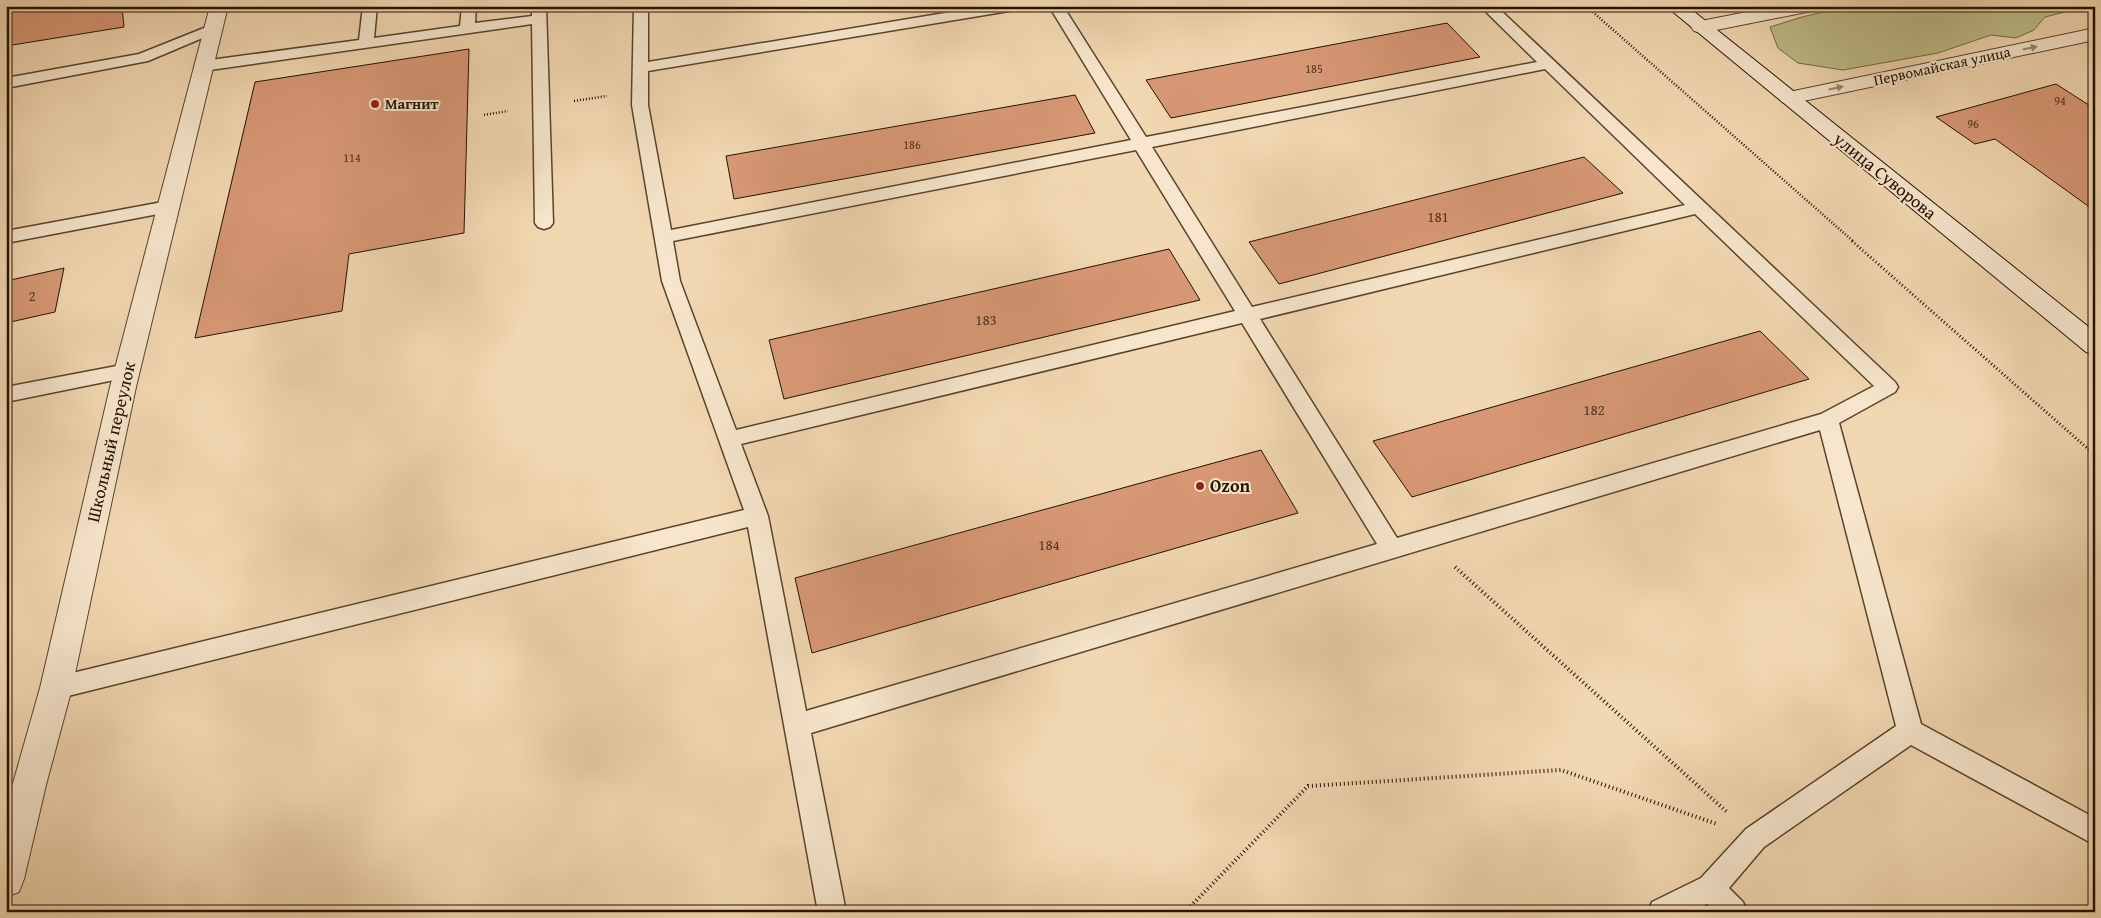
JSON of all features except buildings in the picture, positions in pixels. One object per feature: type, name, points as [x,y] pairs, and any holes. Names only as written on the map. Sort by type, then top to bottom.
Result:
[{"type":"street","name":"улица Суворова","points":[[1675,6],[2095,346]]},
{"type":"street","points":[[1701,27],[1808,6]]},
{"type":"street","name":"Школьный переулок","points":[[6,879],[18,788],[56,688],[127,371],[217,17]]},
{"type":"street","name":"Первомайская улица","points":[[1789,98],[2095,34]]},
{"type":"lane","points":[[366,43],[370,6]]},
{"type":"lane","points":[[467,29],[470,6]]},
{"type":"lane","points":[[641,6],[640,105],[671,281],[757,516],[832,912]]},
{"type":"lane","points":[[641,68],[1015,6]]},
{"type":"lane","points":[[1056,6],[1392,550]]},
{"type":"lane","points":[[796,726],[1828,420],[1888,387],[1487,6]]},
{"type":"lane","points":[[203,66],[467,29],[539,12],[544,223]]},
{"type":"lane","points":[[6,83],[143,58],[217,17]]},
{"type":"lane","points":[[664,237],[1548,64]]},
{"type":"lane","points":[[6,237],[168,207]]},
{"type":"lane","points":[[730,439],[1699,207]]},
{"type":"lane","points":[[6,395],[127,371]]},
{"type":"lane","points":[[1828,420],[1910,731],[2095,832]]},
{"type":"lane","points":[[56,688],[757,516]]},
{"type":"lane","points":[[1662,912],[1711,888],[1755,838],[1910,731]]},
{"type":"lane","points":[[1711,888],[1733,912]]},
{"type":"path","points":[[1586,6],[2095,455]]},
{"type":"path","points":[[1424,540],[1755,838]]},
{"type":"path","points":[[1185,912],[1308,786],[1561,770],[1755,838]]},
{"type":"shaded area","points":[[1848,6],[2095,6],[2095,12],[2077,9],[2045,17],[2034,30],[2016,38],[1991,35],[1938,53],[1843,70],[1798,63],[1778,48],[1770,27]]},
{"type":"place","name":"Магнит","points":[[375,104]]},
{"type":"place","name":"Ozon","points":[[1200,486]]}]
